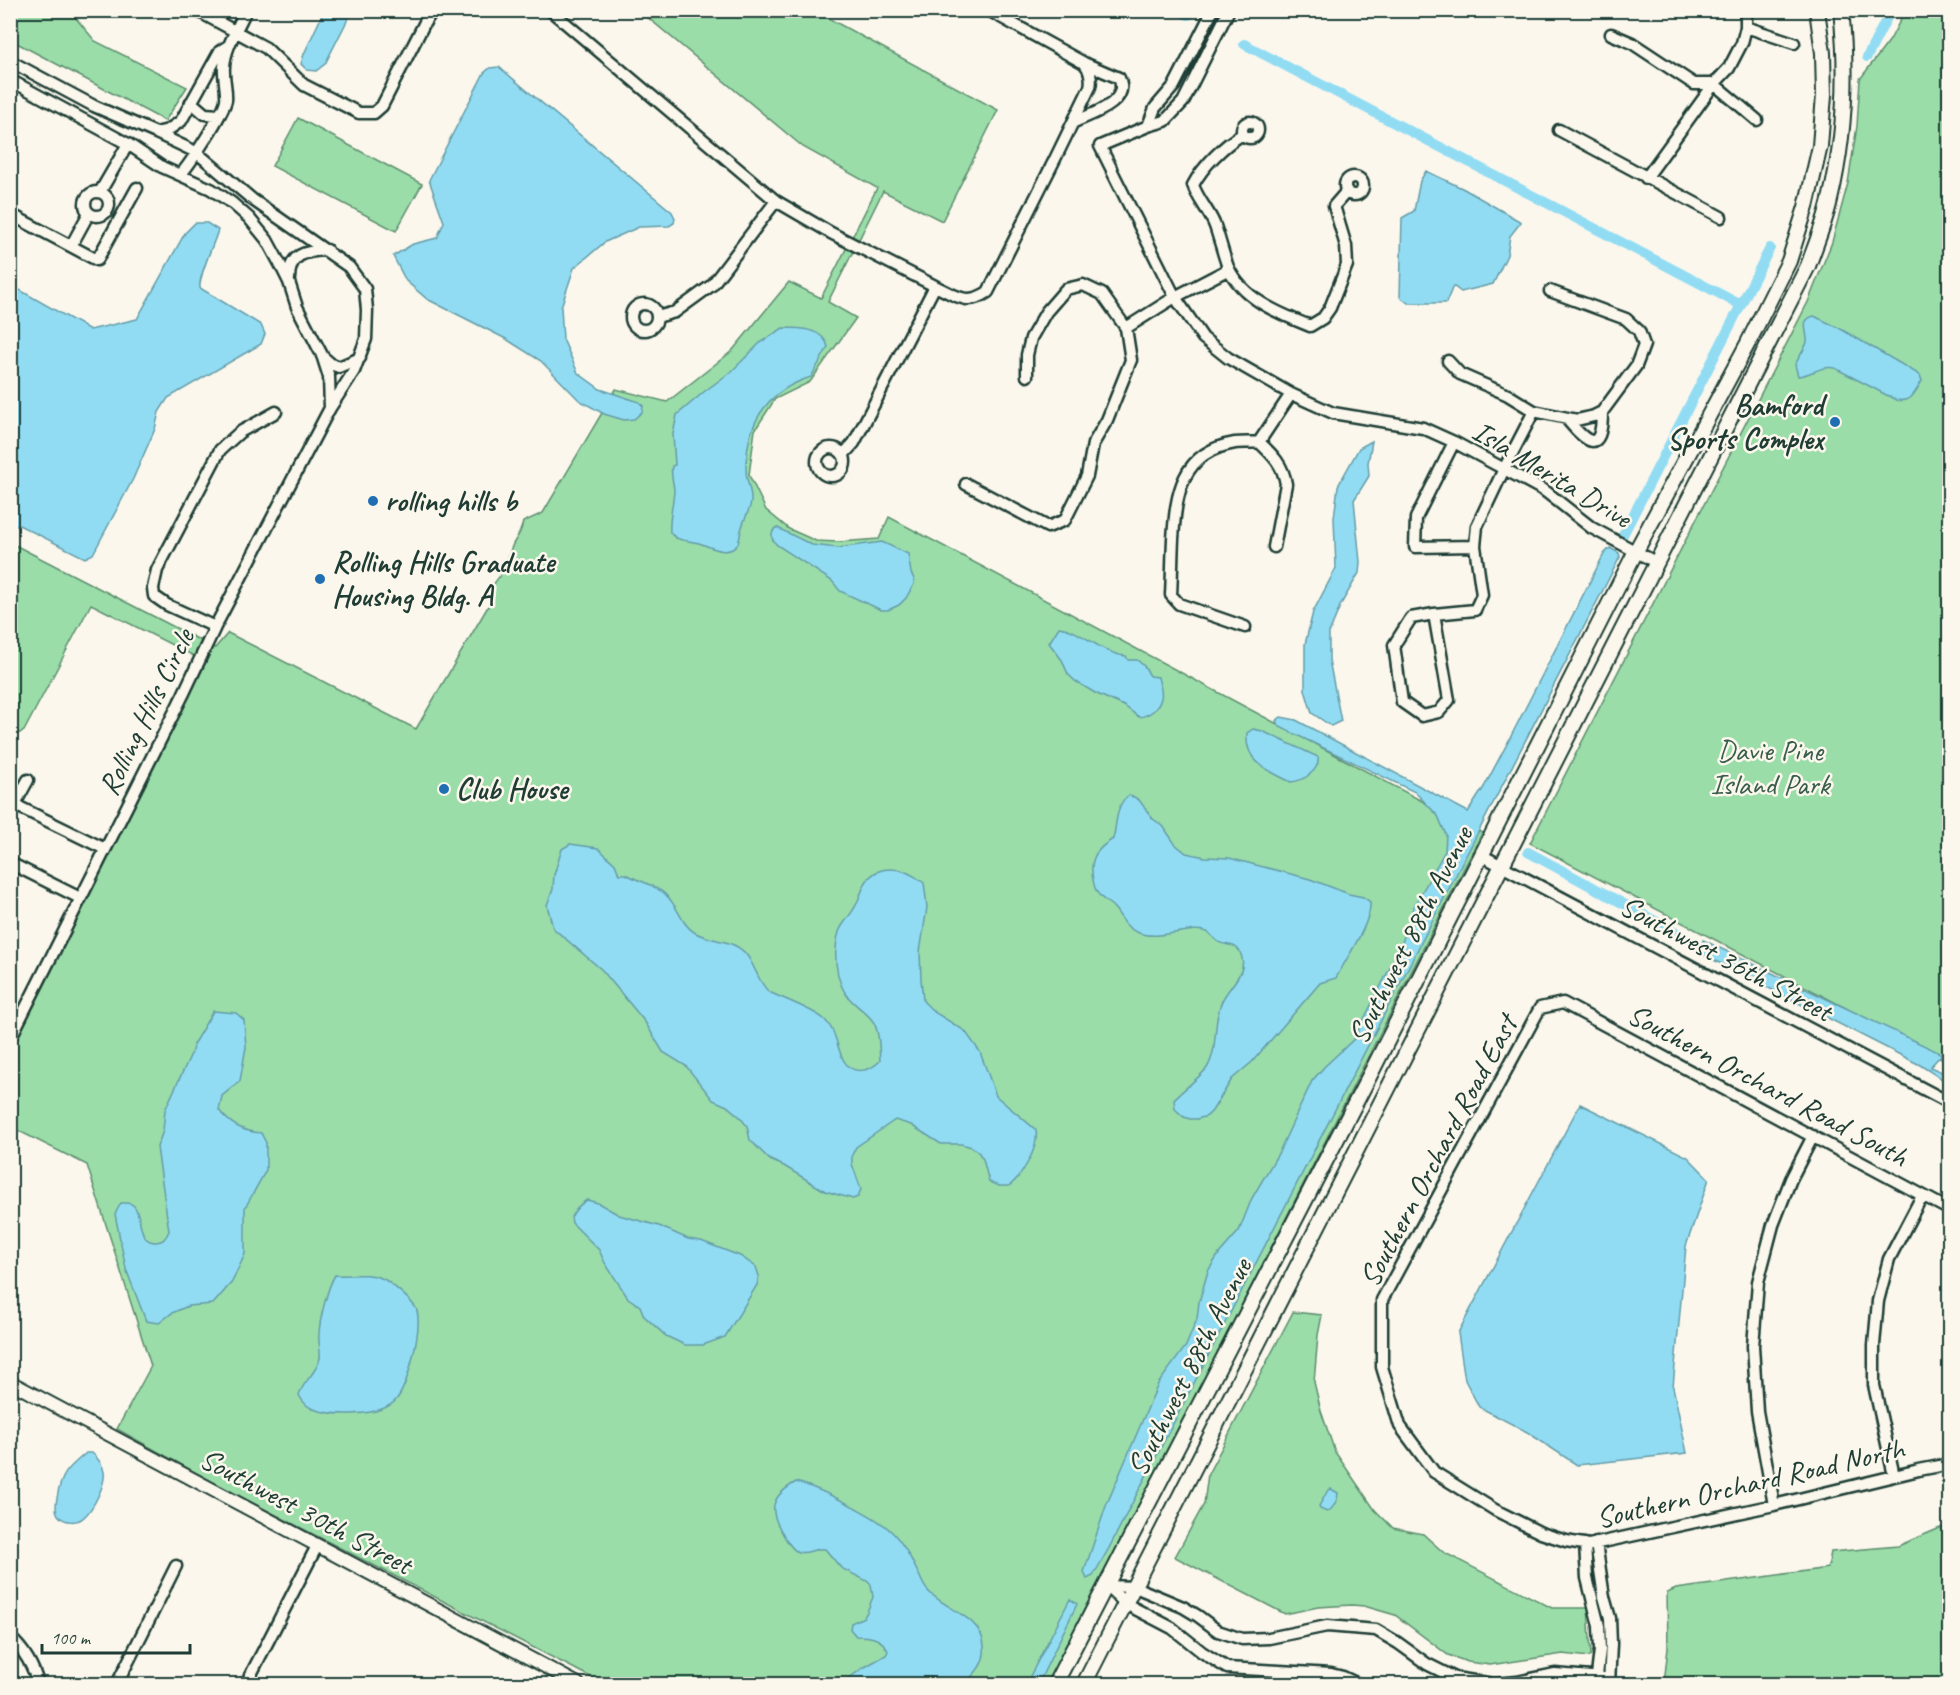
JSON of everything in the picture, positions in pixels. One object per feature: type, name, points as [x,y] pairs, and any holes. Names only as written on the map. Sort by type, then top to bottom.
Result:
[{"type":"main road","name":"Southwest 88th Avenue","points":[[1056,1684],[1636,552],[1748,343],[1789,261],[1806,207],[1820,146],[1824,95],[1823,52],[1817,10]]},
{"type":"main road","name":"Southwest 88th Avenue","points":[[1084,1684],[1808,266],[1826,213],[1839,149],[1845,97],[1841,10]]},
{"type":"street","points":[[196,10],[266,48],[304,85],[359,113],[374,113],[382,106],[433,10]]},
{"type":"street","points":[[180,175],[188,167],[226,99],[224,66],[228,46],[246,10]]},
{"type":"street","points":[[550,10],[776,201],[831,233],[963,300],[978,299],[988,292],[1090,87],[1090,75],[1084,63]]},
{"type":"street","points":[[988,10],[1084,63],[1119,78],[1122,83],[1121,93],[1116,100],[1074,122]]},
{"type":"street","points":[[1148,126],[1155,108],[1174,86],[1213,10]]},
{"type":"street","points":[[1148,126],[1165,121],[1183,102],[1229,10]]},
{"type":"street","points":[[1646,178],[1714,84],[1729,68],[1742,43],[1746,27],[1746,10]]},
{"type":"street","points":[[1746,27],[1794,43]]},
{"type":"street","points":[[1611,34],[1632,43],[1694,84],[1714,84],[1757,120]]},
{"type":"street","points":[[156,133],[168,130],[181,121],[220,51],[228,46]]},
{"type":"street","points":[[14,63],[93,106],[196,152],[253,200],[349,267],[364,289],[368,310],[366,339],[354,371],[330,408],[329,377],[322,355],[297,307],[289,282],[267,240],[249,219],[232,203],[211,189],[162,167],[128,144],[10,78],[14,63]]},
{"type":"street","points":[[1090,87],[1095,98],[1108,105]]},
{"type":"street","points":[[191,102],[205,114],[219,115]]},
{"type":"street","points":[[86,121],[93,106]]},
{"type":"street","name":"Isla Merita Drive","points":[[1148,126],[1100,146],[1175,297],[1203,338],[1228,358],[1291,394],[1333,413],[1423,428],[1454,442],[1545,491],[1592,528],[1657,563]]},
{"type":"street","points":[[1559,130],[1721,217]]},
{"type":"street","points":[[1243,134],[1233,139],[1199,174],[1193,185],[1214,224],[1229,269],[1239,284],[1261,303],[1310,326],[1323,318],[1330,308],[1347,265],[1346,246],[1334,206],[1347,191]]},
{"type":"street","points":[[100,192],[128,144]]},
{"type":"street","points":[[10,214],[97,260],[137,188]]},
{"type":"street","points":[[100,192],[107,197],[108,208],[100,215],[89,213],[85,206],[86,198],[92,193],[100,192]]},
{"type":"street","points":[[657,317],[675,312],[712,285],[776,201]]},
{"type":"street","points":[[71,246],[89,213]]},
{"type":"street","points":[[289,282],[289,269],[293,260],[310,251],[327,250]]},
{"type":"street","points":[[1126,328],[1175,297],[1229,269]]},
{"type":"street","points":[[966,484],[1048,527],[1065,520],[1087,476],[1093,444],[1107,420],[1131,360],[1126,328],[1102,294],[1083,285],[1066,289],[1046,312],[1031,338],[1026,355],[1027,376]]},
{"type":"street","points":[[843,455],[854,443],[935,286]]},
{"type":"street","points":[[1448,361],[1460,374],[1498,390],[1534,411],[1585,420],[1602,412],[1636,366],[1644,345],[1639,331],[1626,319],[1550,291]]},
{"type":"street","points":[[322,355],[331,364],[339,367],[360,358]]},
{"type":"street","points":[[1258,442],[1291,394]]},
{"type":"street","name":"Rolling Hills Circle","points":[[10,1039],[183,695],[214,627],[330,408]]},
{"type":"street","points":[[1434,614],[1449,700],[1438,712],[1422,716],[1402,702],[1394,645],[1410,618],[1434,614],[1475,610],[1482,595],[1475,546],[1477,526],[1534,411]]},
{"type":"street","points":[[214,627],[167,605],[154,596],[153,588],[157,570],[220,450],[240,432],[276,412]]},
{"type":"street","points":[[1566,418],[1580,436],[1593,441],[1600,431],[1602,412]]},
{"type":"street","points":[[1245,627],[1179,604],[1171,595],[1175,507],[1182,482],[1195,462],[1211,451],[1234,443],[1258,442],[1277,459],[1285,474],[1286,484],[1274,547]]},
{"type":"street","points":[[1454,442],[1416,518],[1415,547],[1475,546]]},
{"type":"street","points":[[28,780],[13,809],[105,849]]},
{"type":"street","name":"Southwest 36th Street","points":[[1480,855],[1950,1102]]},
{"type":"street","points":[[10,863],[80,898]]},
{"type":"street","name":"Southern Orchard Road South","points":[[1563,1003],[1950,1210]]},
{"type":"street","name":"Southern Orchard Road East","points":[[1434,1472],[1400,1426],[1382,1367],[1382,1300],[1540,1008],[1563,1003]]},
{"type":"street","points":[[1774,1505],[1757,1411],[1753,1347],[1758,1282],[1773,1226],[1791,1179],[1814,1136]]},
{"type":"street","points":[[1894,1476],[1874,1385],[1874,1345],[1878,1301],[1889,1259],[1922,1196]]},
{"type":"street","name":"Southwest 30th Street","points":[[10,1382],[578,1684]]},
{"type":"street","name":"Southern Orchard Road North","points":[[1434,1472],[1540,1533],[1566,1541],[1591,1544],[1950,1464]]},
{"type":"street","points":[[1107,1586],[1135,1587],[1183,1607],[1218,1632],[1242,1639],[1269,1638],[1327,1626],[1376,1630],[1427,1664],[1455,1678],[1494,1684],[1556,1674],[1609,1682],[1610,1618],[1591,1544]]},
{"type":"street","points":[[1591,1544],[1587,1578],[1599,1626],[1600,1650],[1597,1681]]},
{"type":"street","points":[[246,1684],[317,1546]]},
{"type":"street","points":[[117,1684],[176,1566]]},
{"type":"street","points":[[1107,1586],[1126,1604],[1173,1628],[1202,1652],[1227,1668],[1330,1674],[1358,1684]]},
{"type":"street","points":[[10,1638],[20,1646],[38,1684]]},
{"type":"green space","points":[[10,11],[70,11],[95,41],[187,87],[165,121],[11,40]]},
{"type":"green space","points":[[640,11],[815,11],[998,110],[942,221],[883,191],[828,302],[856,318],[810,382],[775,399],[755,430],[749,475],[766,510],[789,529],[816,541],[879,539],[889,517],[1482,833],[1049,1684],[604,1684],[216,1484],[117,1429],[151,1366],[87,1165],[11,1127],[10,1053],[206,662],[91,604],[24,731],[11,737],[11,543],[215,648],[228,633],[416,729],[493,598],[494,585],[504,569],[523,522],[543,513],[616,389],[667,402],[732,351],[789,282],[821,298],[877,188],[803,147]]},
{"type":"green space","name":"Davie Pine Island Park","points":[[1905,11],[1949,11],[1949,1062],[1530,843],[1808,302],[1832,242],[1848,183],[1857,126],[1860,79],[1890,40]]},
{"type":"green space","points":[[298,118],[422,184],[396,231],[272,166]]},
{"type":"green space","points":[[1293,1312],[1322,1315],[1314,1382],[1321,1411],[1335,1452],[1375,1510],[1393,1528],[1423,1534],[1443,1552],[1552,1608],[1588,1608],[1591,1655],[1589,1657],[1563,1654],[1490,1665],[1468,1662],[1448,1655],[1395,1615],[1352,1605],[1318,1607],[1285,1614],[1175,1557],[1204,1504],[1208,1474]]},
{"type":"green space","points":[[1949,1526],[1949,1684],[1664,1684],[1668,1647],[1667,1593],[1676,1589],[1828,1568],[1831,1552],[1898,1546]]},
{"type":"water","points":[[324,11],[352,11],[325,64],[316,71],[307,70],[301,64]]},
{"type":"water","points":[[499,67],[672,212],[675,218],[674,223],[669,226],[639,227],[605,242],[574,268],[561,307],[563,339],[578,373],[600,389],[639,402],[643,406],[642,412],[634,419],[624,420],[604,414],[579,400],[541,361],[506,339],[427,299],[406,281],[393,256],[413,244],[437,238],[444,222],[429,180],[484,73],[490,68]]},
{"type":"water","points":[[1426,171],[1464,189],[1521,222],[1510,236],[1507,255],[1493,284],[1461,292],[1453,286],[1446,303],[1408,303],[1400,297],[1402,218],[1414,211],[1420,181]]},
{"type":"water","points":[[195,223],[207,223],[218,230],[204,269],[200,288],[261,325],[265,334],[261,344],[168,398],[159,412],[155,429],[133,479],[93,554],[85,558],[19,525],[11,527],[11,285],[90,330],[137,319],[185,233]]},
{"type":"water","points":[[1814,316],[1920,375],[1922,381],[1914,393],[1906,400],[1896,400],[1830,367],[1798,376],[1795,365],[1807,342],[1805,323]]},
{"type":"water","points":[[783,328],[810,330],[821,336],[828,347],[811,377],[795,383],[771,400],[755,424],[747,453],[746,470],[751,502],[738,543],[733,549],[724,551],[676,538],[670,532],[670,527],[674,491],[672,466],[675,465],[673,434],[677,415],[732,371],[761,342]]},
{"type":"water","points":[[1372,441],[1368,463],[1369,476],[1354,500],[1359,573],[1341,604],[1329,633],[1329,660],[1341,721],[1331,726],[1312,713],[1305,690],[1305,644],[1313,612],[1336,568],[1334,518],[1338,486],[1359,448]]},
{"type":"water","points":[[775,528],[812,545],[838,548],[882,542],[908,554],[914,584],[899,605],[888,610],[881,610],[840,591],[832,581],[777,545],[772,537]]},
{"type":"water","points":[[1610,548],[1619,553],[1620,557],[1109,1548],[1093,1576],[1087,1579],[1084,1572],[1106,1506],[1158,1384],[1186,1346],[1197,1319],[1199,1302],[1208,1271],[1239,1231],[1252,1198],[1279,1152],[1312,1081],[1354,1039],[1401,946],[1413,908],[1445,851],[1446,835],[1438,816],[1415,792],[1280,727],[1276,721],[1281,717],[1296,720],[1468,812],[1508,742],[1604,554]]},
{"type":"water","points":[[11,598],[19,622],[11,640]]},
{"type":"water","points":[[1059,627],[1076,633],[1108,651],[1126,656],[1128,660],[1137,660],[1150,676],[1158,677],[1161,696],[1156,709],[1139,717],[1124,706],[1075,681],[1068,674],[1062,660],[1049,643]]},
{"type":"water","points":[[1253,729],[1318,757],[1314,770],[1306,777],[1291,782],[1267,769],[1254,758],[1247,743],[1247,733]]},
{"type":"water","points":[[1128,796],[1139,800],[1153,819],[1163,826],[1175,844],[1186,853],[1229,858],[1310,879],[1363,897],[1370,902],[1370,910],[1363,930],[1336,978],[1320,983],[1252,1062],[1232,1079],[1212,1111],[1207,1116],[1197,1119],[1184,1117],[1175,1109],[1174,1099],[1201,1075],[1211,1060],[1219,1009],[1225,995],[1241,972],[1242,959],[1238,949],[1220,943],[1201,930],[1156,935],[1134,931],[1097,893],[1092,873],[1093,860],[1098,851],[1113,839],[1119,810]]},
{"type":"water","points":[[570,844],[598,848],[615,864],[619,874],[626,874],[657,888],[666,895],[694,932],[739,948],[748,957],[769,992],[824,1019],[834,1034],[844,1061],[852,1069],[857,1070],[867,1069],[880,1061],[879,1040],[875,1024],[849,998],[841,984],[836,966],[839,932],[865,884],[876,872],[888,869],[899,870],[919,879],[924,883],[927,907],[920,952],[923,1001],[934,1012],[965,1031],[980,1052],[996,1096],[1036,1130],[1035,1145],[1019,1176],[1009,1186],[999,1186],[989,1182],[983,1159],[972,1147],[961,1144],[941,1144],[911,1125],[895,1120],[856,1147],[852,1155],[852,1164],[861,1189],[858,1197],[853,1199],[825,1191],[770,1160],[750,1140],[747,1126],[740,1117],[727,1106],[713,1100],[686,1066],[663,1052],[645,1022],[602,970],[553,928],[547,905],[562,849]]},
{"type":"water","points":[[1703,940],[1942,1054],[1930,1067],[1949,1075],[1949,1078],[1945,1081],[1920,1065],[1700,953]]},
{"type":"water","points":[[213,1011],[236,1013],[244,1020],[246,1047],[240,1081],[222,1096],[219,1110],[237,1127],[261,1133],[266,1143],[266,1170],[245,1208],[245,1254],[232,1282],[213,1304],[188,1306],[172,1313],[159,1323],[146,1321],[126,1269],[115,1214],[121,1203],[134,1206],[145,1238],[149,1241],[158,1242],[164,1239],[169,1231],[157,1147],[163,1131],[165,1110],[194,1043]]},
{"type":"water","points":[[1580,1104],[1688,1157],[1709,1179],[1686,1246],[1673,1387],[1687,1453],[1577,1465],[1527,1432],[1479,1407],[1465,1380],[1458,1333]]},
{"type":"water","points":[[587,1200],[598,1203],[619,1215],[659,1226],[688,1239],[701,1241],[740,1256],[756,1267],[759,1276],[757,1285],[725,1337],[703,1345],[685,1345],[666,1336],[644,1316],[640,1306],[628,1298],[599,1250],[572,1223],[571,1217],[574,1212]]},
{"type":"water","points":[[335,1275],[364,1275],[381,1278],[412,1303],[417,1311],[416,1343],[405,1383],[396,1400],[379,1410],[355,1414],[320,1411],[309,1407],[299,1395],[320,1358],[321,1321],[327,1295]]},
{"type":"water","points":[[86,1453],[92,1453],[101,1464],[104,1472],[103,1483],[88,1513],[78,1520],[68,1521],[59,1516],[57,1512],[56,1502],[59,1490],[66,1472]]},
{"type":"water","points":[[796,1482],[847,1503],[885,1526],[903,1546],[928,1591],[977,1628],[984,1646],[983,1658],[976,1672],[964,1684],[841,1684],[886,1655],[888,1651],[879,1640],[856,1636],[850,1629],[851,1623],[864,1617],[867,1612],[873,1597],[871,1585],[841,1568],[825,1549],[805,1553],[796,1551],[778,1525],[774,1505],[781,1493]]},
{"type":"water","points":[[1331,1489],[1338,1493],[1338,1496],[1333,1507],[1327,1512],[1319,1506],[1328,1490]]},
{"type":"water","points":[[1070,1599],[1077,1604],[1038,1684],[1026,1684]]},
{"type":"waterway","points":[[1180,10],[1188,15]]},
{"type":"waterway","points":[[1867,57],[1891,10]]},
{"type":"waterway","points":[[1244,44],[1741,305]]},
{"type":"waterway","points":[[1623,535],[1770,248]]},
{"type":"waterway","points":[[1528,852],[1681,935]]},
{"type":"place","name":"Bamford Sports Complex","points":[[1835,422]]},
{"type":"place","name":"rolling hills b","points":[[373,501]]},
{"type":"place","name":"Rolling Hills Graduate Housing Bldg. A","points":[[320,579]]},
{"type":"place","name":"Club House","points":[[444,789]]}]
